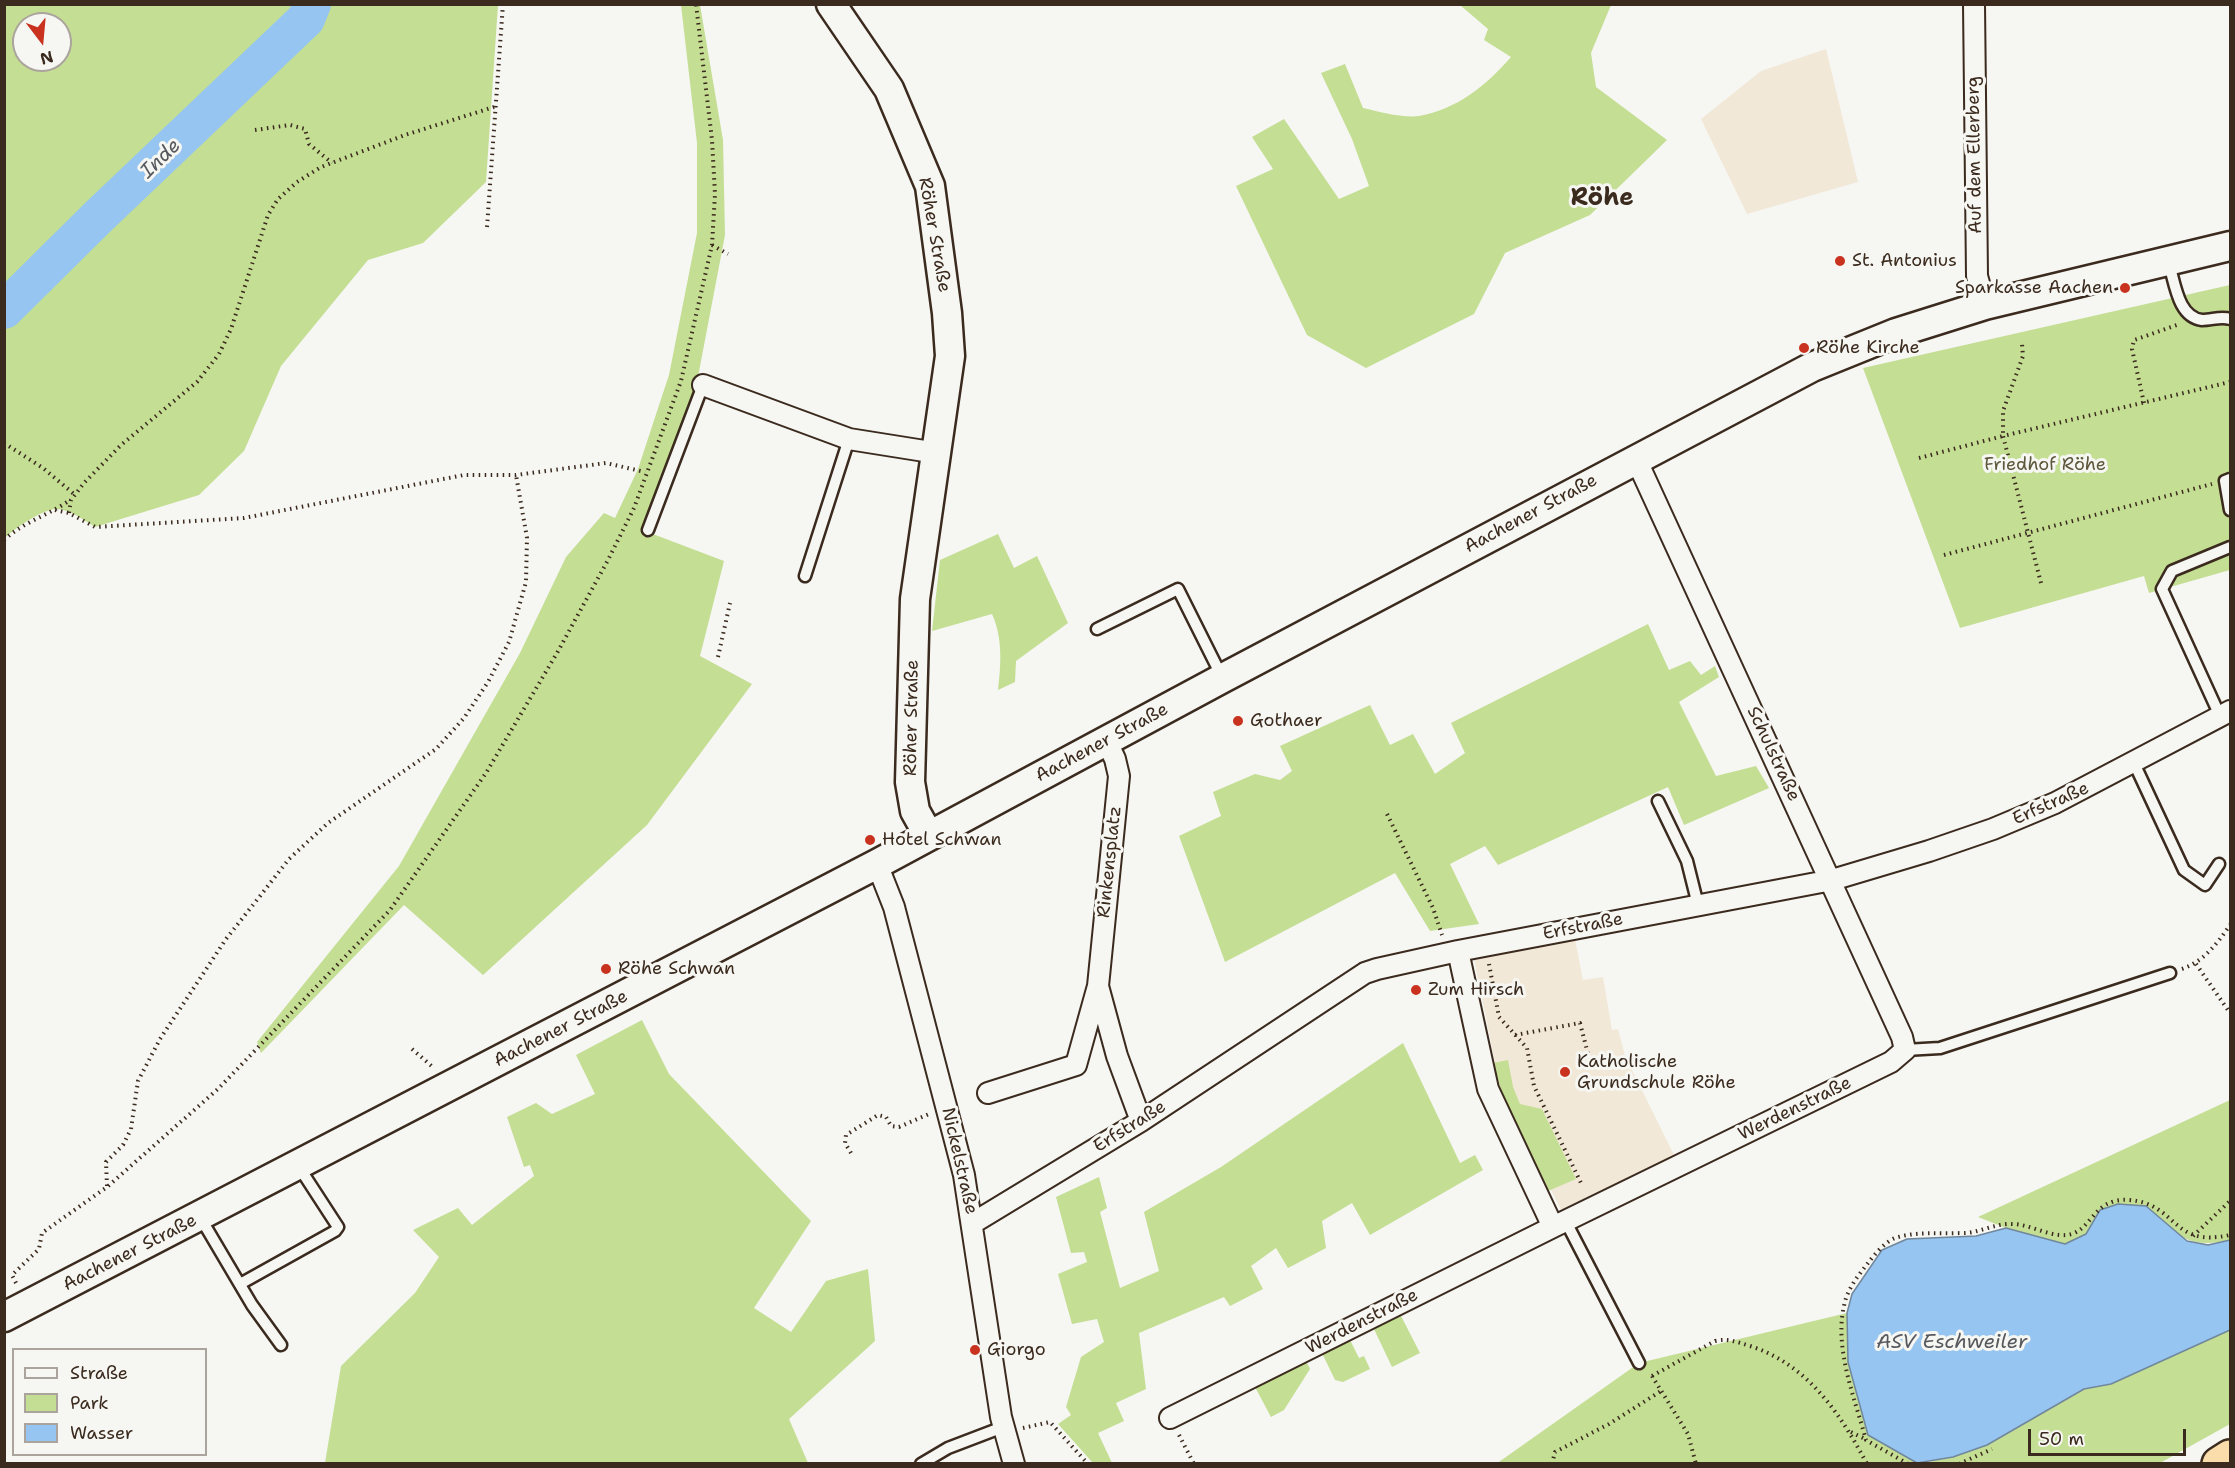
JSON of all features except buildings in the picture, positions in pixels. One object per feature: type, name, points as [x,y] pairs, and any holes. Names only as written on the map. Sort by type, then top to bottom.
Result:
[{"type":"highway","points":[[2219,1464],[2230,1457]]},
{"type":"main road","name":"Röher Straße","points":[[834,5],[889,89],[930,186],[940,254],[950,356],[915,599],[910,746],[910,782],[915,811],[929,836]]},
{"type":"main road","name":"Aachener Straße","points":[[4,1317],[877,864],[1106,740],[1812,367],[1913,327],[1985,304],[2230,246]]},
{"type":"street","name":"Auf dem Ellerberg","points":[[1974,4],[1977,276],[1985,304]]},
{"type":"street","points":[[703,385],[849,439],[937,453]]},
{"type":"street","name":"Schulstraße","points":[[1636,459],[1832,880],[1902,1037],[1905,1050]]},
{"type":"street","name":"Erfstraße","points":[[973,1223],[1141,1121],[1365,974],[1485,945],[1832,880],[1993,829],[2094,785],[2225,714]]},
{"type":"street","name":"Rinkensplatz","points":[[988,1093],[1076,1065],[1098,986],[1119,776],[1115,759],[1106,740]]},
{"type":"street","name":"Nickelstraße","points":[[877,864],[894,907],[964,1174],[1004,1430],[1014,1464]]},
{"type":"street","points":[[1452,952],[1488,1089],[1559,1223]]},
{"type":"street","name":"Rinkensplatz","points":[[1098,986],[1117,1056],[1141,1121]]},
{"type":"street","name":"Werdenstraße","points":[[1170,1418],[1559,1223],[1891,1062],[1905,1050]]},
{"type":"lane","points":[[2168,261],[2184,311],[2191,317],[2230,319]]},
{"type":"lane","points":[[648,530],[703,385]]},
{"type":"lane","points":[[805,576],[849,439]]},
{"type":"lane","points":[[2228,480],[2230,510]]},
{"type":"lane","points":[[2225,714],[2162,590],[2172,571],[2230,547]]},
{"type":"lane","points":[[1097,629],[1178,589],[1223,678]]},
{"type":"lane","points":[[2134,763],[2184,870],[2205,885],[2219,864]]},
{"type":"lane","points":[[1658,801],[1687,861],[1698,905]]},
{"type":"lane","points":[[1905,1050],[1940,1048],[2170,973]]},
{"type":"lane","points":[[240,1284],[335,1231],[338,1227],[298,1166]]},
{"type":"lane","points":[[200,1217],[240,1284],[281,1345]]},
{"type":"lane","points":[[1559,1223],[1639,1363]]},
{"type":"lane","points":[[921,1464],[948,1448],[1004,1430]]},
{"type":"path","points":[[487,227],[503,4]]},
{"type":"path","points":[[25,1278],[15,1283],[12,1275],[39,1249],[42,1233],[107,1187],[249,1058],[390,910],[486,773],[557,653],[608,560],[634,508],[645,472],[659,445],[681,381],[712,245],[715,194],[712,140],[696,4]]},
{"type":"path","points":[[69,513],[74,494],[121,446],[196,382],[211,363],[231,329],[268,215],[278,199],[297,182],[332,163],[405,135],[494,107]]},
{"type":"path","points":[[255,130],[290,125],[305,129],[309,144],[332,163]]},
{"type":"path","points":[[712,245],[728,254]]},
{"type":"path","points":[[2144,403],[2132,349],[2134,339],[2174,328],[2191,317]]},
{"type":"path","points":[[2022,344],[2024,356],[2003,411],[2003,436],[2041,584]]},
{"type":"path","points":[[1918,458],[2230,382]]},
{"type":"path","points":[[4,443],[43,468],[74,494]]},
{"type":"path","points":[[55,510],[69,513],[95,527],[244,518],[464,476],[516,475],[606,463],[645,472]]},
{"type":"path","points":[[107,1187],[106,1162],[123,1145],[131,1129],[138,1081],[160,1039],[225,939],[290,859],[328,823],[394,780],[436,749],[464,718],[488,682],[509,642],[526,582],[528,538],[516,475]]},
{"type":"path","points":[[1944,555],[2228,480]]},
{"type":"path","points":[[4,540],[17,528],[71,500]]},
{"type":"path","points":[[718,657],[730,603]]},
{"type":"path","points":[[1387,814],[1452,952]]},
{"type":"path","points":[[2170,973],[2196,964],[2216,946],[2230,925]]},
{"type":"path","points":[[1485,945],[1499,1017],[1527,1048],[1534,1086],[1581,1183]]},
{"type":"path","points":[[2196,964],[2230,1013]]},
{"type":"path","points":[[1515,1035],[1580,1023],[1588,1054]]},
{"type":"path","points":[[412,1049],[436,1069]]},
{"type":"path","points":[[851,1153],[845,1143],[846,1135],[878,1115],[886,1118],[891,1126],[899,1127],[947,1108]]},
{"type":"path","points":[[1866,1440],[1846,1366],[1841,1325],[1844,1304],[1854,1281],[1876,1253],[1892,1239],[1927,1232],[1982,1231],[2010,1223],[2061,1236],[2086,1226],[2099,1208],[2114,1201],[2129,1200],[2154,1205],[2193,1236],[2213,1239],[2230,1235]]},
{"type":"path","points":[[2193,1236],[2230,1201]]},
{"type":"path","points":[[1652,1376],[1715,1341],[1726,1338],[1768,1352],[1804,1376],[1834,1409],[1867,1464]]},
{"type":"path","points":[[1639,1363],[1652,1376],[1688,1434],[1696,1464]]},
{"type":"path","points":[[1552,1464],[1555,1452],[1609,1424],[1660,1391]]},
{"type":"path","points":[[1170,1418],[1194,1464]]},
{"type":"path","points":[[1004,1430],[1050,1422],[1088,1464]]},
{"type":"path","points":[[1849,1431],[1907,1463]]},
{"type":"path","points":[[1959,1464],[1992,1449]]},
{"type":"shaded area","points":[[1826,49],[1858,182],[1747,214],[1701,119],[1761,71]]},
{"type":"shaded area","name":"Katholische Grundschule Röhe","points":[[1575,939],[1583,980],[1603,977],[1612,1030],[1618,1029],[1625,1056],[1674,1155],[1561,1210],[1500,1087],[1474,959]]},
{"type":"green space","points":[[4,5],[498,5],[486,182],[423,243],[368,260],[281,366],[244,451],[199,495],[95,527],[70,512],[60,509],[49,510],[28,520],[5,538]]},
{"type":"green space","points":[[681,5],[700,5],[723,140],[725,235],[697,382],[645,531],[724,561],[700,656],[752,684],[647,825],[483,975],[404,905],[261,1053],[257,1042],[399,866],[520,653],[566,557],[604,513],[615,518],[638,469],[669,375],[697,233],[697,143]]},
{"type":"green space","points":[[1460,5],[1611,5],[1591,53],[1596,87],[1667,140],[1590,215],[1505,253],[1474,314],[1366,368],[1307,335],[1236,186],[1273,169],[1252,137],[1284,119],[1339,199],[1369,186],[1352,139],[1321,73],[1345,64],[1363,108],[1405,116],[1419,116],[1446,108],[1481,87],[1511,57],[1484,40],[1488,29]]},
{"type":"green space","name":"Friedhof Röhe","points":[[2230,285],[2230,570],[2149,593],[2144,576],[1960,628],[1863,368]]},
{"type":"green space","points":[[998,534],[1014,568],[1037,556],[1068,623],[1016,661],[1015,682],[998,690],[1000,642],[992,614],[932,631],[940,560]]},
{"type":"green space","points":[[1648,624],[1669,670],[1690,661],[1701,675],[1715,666],[1719,677],[1679,702],[1716,776],[1756,766],[1769,788],[1684,825],[1668,787],[1498,865],[1485,846],[1450,864],[1479,924],[1430,931],[1395,873],[1225,962],[1179,836],[1221,816],[1213,792],[1255,774],[1280,780],[1292,771],[1280,746],[1370,705],[1390,745],[1413,734],[1435,774],[1465,753],[1451,723]]},
{"type":"green space","points":[[642,1020],[669,1074],[811,1221],[754,1308],[791,1332],[826,1281],[868,1269],[875,1341],[789,1419],[808,1463],[325,1463],[341,1366],[415,1293],[439,1257],[413,1230],[458,1208],[472,1225],[534,1176],[530,1165],[524,1167],[507,1117],[536,1103],[552,1114],[595,1094],[576,1055]]},
{"type":"green space","points":[[1403,1043],[1460,1163],[1475,1155],[1483,1170],[1370,1235],[1352,1203],[1322,1221],[1326,1248],[1288,1268],[1276,1248],[1251,1266],[1263,1289],[1230,1306],[1224,1297],[1139,1333],[1146,1389],[1116,1403],[1124,1421],[1098,1433],[1112,1463],[1093,1463],[1058,1424],[1071,1415],[1066,1407],[1081,1357],[1104,1342],[1097,1319],[1072,1324],[1058,1274],[1087,1262],[1084,1252],[1071,1253],[1056,1197],[1099,1177],[1107,1208],[1100,1212],[1120,1288],[1159,1271],[1144,1212],[1221,1167]]},
{"type":"green space","points":[[1508,1060],[1513,1087],[1520,1104],[1542,1109],[1576,1179],[1548,1191],[1506,1107],[1493,1063]]},
{"type":"green space","points":[[2230,1100],[2230,1240],[2215,1243],[2192,1241],[2175,1232],[2146,1206],[2100,1210],[2086,1234],[2065,1244],[2006,1228],[1978,1217]]},
{"type":"green space","points":[[1847,1313],[1848,1362],[1868,1435],[1917,1463],[1496,1464],[1639,1363]]},
{"type":"green space","points":[[1400,1314],[1420,1353],[1392,1367],[1373,1327]]},
{"type":"green space","points":[[2230,1330],[2230,1424],[2160,1463],[1919,1464],[1953,1457],[1987,1445],[2084,1389],[2111,1384]]},
{"type":"green space","points":[[1350,1340],[1359,1358],[1364,1356],[1370,1369],[1343,1382],[1335,1380],[1322,1353]]},
{"type":"green space","points":[[1306,1361],[1310,1369],[1284,1410],[1271,1417],[1255,1387]]},
{"type":"water","name":"ASV Eschweiler","points":[[2118,1204],[2146,1206],[2187,1241],[2208,1245],[2230,1240],[2230,1330],[2111,1384],[2084,1389],[1987,1445],[1953,1457],[1917,1463],[1868,1435],[1848,1362],[1847,1313],[1852,1294],[1882,1250],[1907,1239],[1976,1236],[2006,1228],[2065,1244],[2086,1234],[2100,1210]]},
{"type":"waterway","name":"Inde","points":[[4,310],[306,19],[312,4]]},
{"type":"place","name":"St. Antonius","points":[[1840,261]]},
{"type":"place","name":"Sparkasse Aachen","points":[[2125,288]]},
{"type":"place","name":"Röhe Kirche","points":[[1804,348]]},
{"type":"place","name":"Gothaer","points":[[1238,721]]},
{"type":"place","name":"Hotel Schwan","points":[[870,840]]},
{"type":"place","name":"Röhe Schwan","points":[[606,969]]},
{"type":"place","name":"Zum Hirsch","points":[[1416,990]]},
{"type":"place","name":"Katholische Grundschule Röhe","points":[[1565,1072]]},
{"type":"place","name":"Giorgo","points":[[975,1350]]},
{"type":"district","name":"Röhe","points":[[1602,199]]}]
